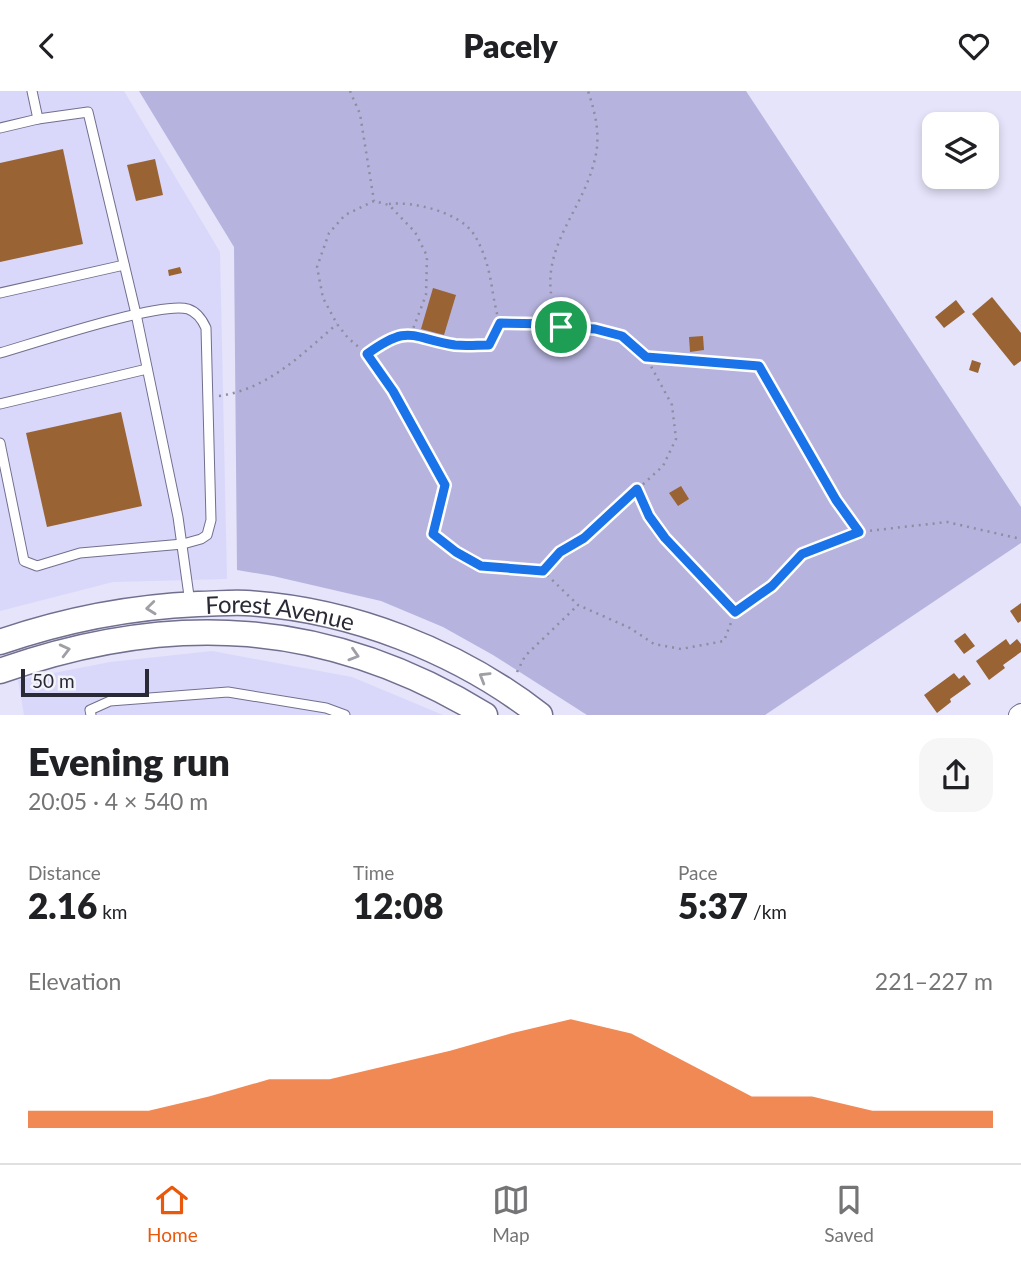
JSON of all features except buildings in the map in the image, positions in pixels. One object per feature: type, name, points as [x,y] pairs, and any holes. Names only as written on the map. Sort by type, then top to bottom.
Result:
[{"type":"main road","name":"Forest Avenue","points":[[0,642],[78,618],[118,611],[243,602],[335,649],[394,667],[485,715]]},
{"type":"main road","name":"Forest Avenue","points":[[0,671],[43,656],[102,641],[139,635],[230,633],[330,617],[396,636],[448,657],[507,691],[540,715]]},
{"type":"lane","points":[[32,91],[38,119]]},
{"type":"lane","points":[[0,128],[88,112],[136,314],[183,544],[191,604]]},
{"type":"lane","points":[[0,293],[124,265]]},
{"type":"lane","points":[[0,353],[136,314],[177,308],[197,314],[206,327],[211,520],[207,535],[183,544],[80,553],[37,566],[24,561],[0,443]]},
{"type":"lane","points":[[0,404],[147,369]]},
{"type":"lane","points":[[91,715],[90,709],[110,701],[228,692],[345,715]]},
{"type":"path","points":[[350,91],[360,114],[374,201]]},
{"type":"path","points":[[561,327],[553,311],[551,280],[554,251],[591,173],[596,154],[598,128],[588,91]]},
{"type":"path","points":[[367,354],[388,339],[411,334],[456,345],[489,345],[500,323],[489,268],[472,231],[439,209],[401,203],[389,205],[374,201],[345,215],[329,233],[317,267],[323,297],[337,324],[348,338],[367,354],[393,391],[445,485],[433,534],[456,552],[481,566],[543,571],[578,605],[630,628],[654,644],[681,649],[724,641],[735,612],[772,586],[802,554],[859,532],[947,522],[1021,539]]},
{"type":"path","points":[[389,205],[415,232],[427,256],[426,295],[411,334]]},
{"type":"path","points":[[500,323],[553,324],[595,329],[622,336],[646,357],[672,405],[676,439],[663,465],[584,538],[560,552],[543,571]]},
{"type":"path","points":[[208,397],[229,394],[263,383],[285,369],[337,324]]},
{"type":"path","points":[[646,357],[759,366],[836,500],[859,532]]},
{"type":"path","points":[[637,489],[649,516],[665,538],[735,612]]},
{"type":"path","points":[[507,691],[525,656],[578,605]]},
{"type":"shaded area","points":[[0,91],[124,91],[220,252],[227,579],[113,582],[0,611]]},
{"type":"shaded area","points":[[139,91],[746,91],[1021,507],[1021,543],[765,715],[587,715],[493,655],[443,627],[381,601],[237,570],[234,247]]},
{"type":"shaded area","points":[[212,651],[352,677],[443,715],[24,715],[18,680],[110,662]]},
{"type":"route","points":[[500,323],[553,324],[561,327],[595,329],[622,336],[646,357],[759,366],[836,500],[859,532],[802,554],[772,586],[735,612],[665,538],[649,516],[637,489],[584,538],[560,552],[543,571],[481,566],[456,552],[433,534],[445,485],[393,391],[367,354],[388,339],[411,334],[456,345],[489,345],[500,323]]}]
